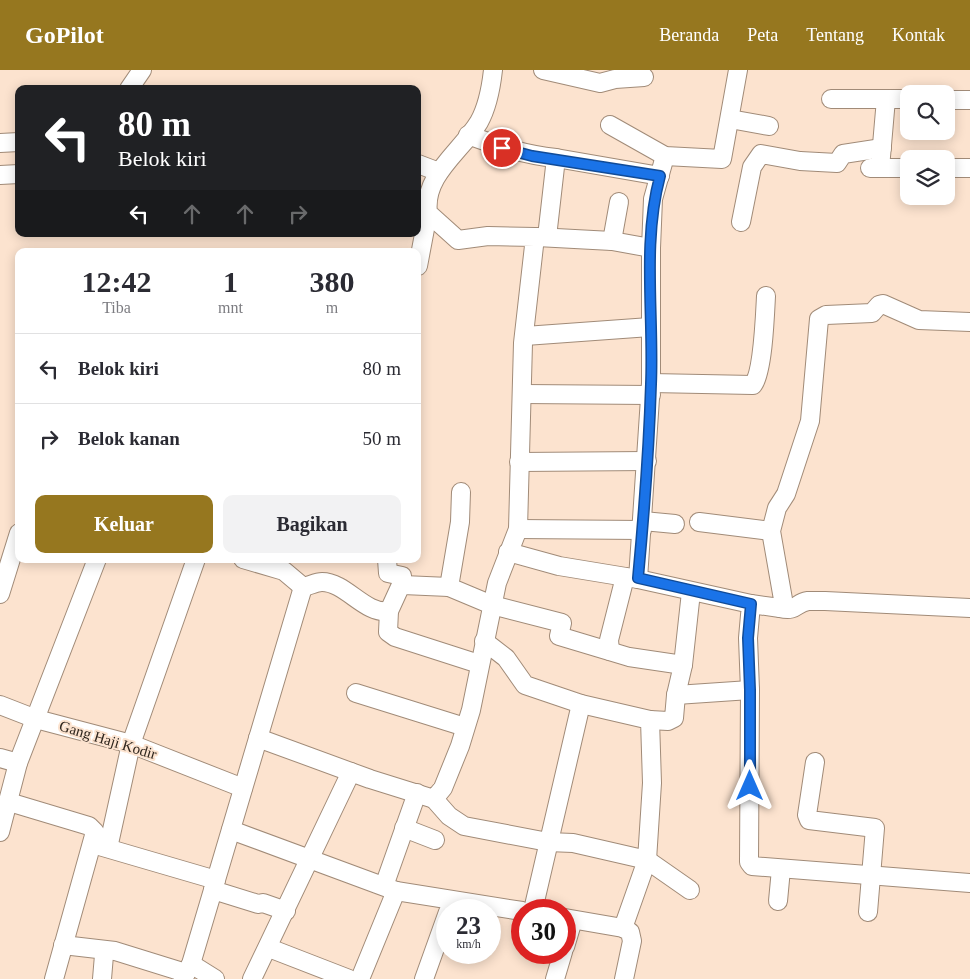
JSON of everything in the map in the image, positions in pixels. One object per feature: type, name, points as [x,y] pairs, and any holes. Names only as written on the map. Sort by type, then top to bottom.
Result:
[{"type":"street","points":[[132,85],[142,70]]},
{"type":"street","points":[[421,250],[428,213],[428,193],[439,172],[477,125],[486,106],[492,70]]},
{"type":"street","points":[[544,70],[578,73],[600,83],[615,79],[644,78]]},
{"type":"street","points":[[610,125],[665,156],[722,159],[738,70]]},
{"type":"street","points":[[831,99],[900,99]]},
{"type":"street","points":[[886,99],[882,148],[875,168],[900,168]]},
{"type":"street","points":[[955,100],[970,100]]},
{"type":"street","points":[[730,119],[769,126]]},
{"type":"street","points":[[468,135],[525,154],[660,176]]},
{"type":"street","points":[[0,143],[15,142]]},
{"type":"street","points":[[741,222],[752,167],[762,154],[800,161],[838,163],[843,154],[882,148]]},
{"type":"street","points":[[610,651],[610,640],[632,578],[643,526],[651,389],[650,327],[653,199],[665,156]]},
{"type":"street","points":[[434,799],[443,788],[466,727],[492,605],[508,552],[518,529],[524,336],[556,158]]},
{"type":"street","points":[[421,165],[439,172]]},
{"type":"street","points":[[955,168],[970,168]]},
{"type":"street","points":[[0,175],[15,174]]},
{"type":"street","points":[[612,241],[620,202]]},
{"type":"street","points":[[428,213],[458,240],[488,236],[541,237],[612,241],[651,248]]},
{"type":"street","points":[[523,394],[753,385],[757,380],[759,368],[766,296]]},
{"type":"street","points":[[780,608],[784,605],[771,532],[777,508],[786,494],[810,421],[819,319],[826,314],[872,313],[878,305],[883,304],[919,320],[970,322]]},
{"type":"street","points":[[524,336],[650,327]]},
{"type":"street","points":[[519,462],[647,462]]},
{"type":"street","points":[[449,587],[460,522],[461,492]]},
{"type":"street","points":[[700,522],[771,532]]},
{"type":"street","points":[[518,529],[675,524]]},
{"type":"street","points":[[0,594],[4,569],[15,543]]},
{"type":"street","points":[[508,552],[559,566],[632,578],[691,592],[780,608],[790,609],[807,602],[825,601],[970,608]]},
{"type":"street","points":[[0,832],[18,763],[95,563]]},
{"type":"street","points":[[54,979],[63,945],[100,846],[131,744],[195,563]]},
{"type":"street","points":[[272,563],[286,565],[303,587]]},
{"type":"street","points":[[387,563],[388,573],[402,576],[403,585],[389,611],[388,632],[395,637],[479,664]]},
{"type":"street","points":[[303,587],[322,582],[335,585],[380,612],[389,611]]},
{"type":"street","points":[[403,585],[449,587],[492,605],[562,624],[559,636],[629,657],[683,664]]},
{"type":"street","points":[[187,972],[303,587]]},
{"type":"street","points":[[484,641],[506,658],[525,685],[581,704],[650,720],[672,720],[674,718],[676,694],[683,664],[691,592]]},
{"type":"street","points":[[751,604],[748,638],[750,690],[749,862],[752,866],[970,883]]},
{"type":"street","points":[[676,694],[750,690]]},
{"type":"street","points":[[356,693],[466,727]]},
{"type":"street","points":[[535,899],[581,704]]},
{"type":"street","name":"Gang Haji Kodir","points":[[0,705],[36,719],[131,744],[243,788]]},
{"type":"street","points":[[623,928],[647,860],[652,783],[650,720]]},
{"type":"street","points":[[258,738],[350,772],[434,799],[449,816],[464,826],[548,842],[573,843],[647,860],[690,890]]},
{"type":"street","points":[[0,758],[18,763]]},
{"type":"street","points":[[815,762],[808,818],[812,821],[875,828],[868,912]]},
{"type":"street","points":[[252,979],[286,911],[350,772]]},
{"type":"street","points":[[360,979],[390,889],[404,828],[416,794]]},
{"type":"street","points":[[9,802],[94,829],[100,846]]},
{"type":"street","points":[[404,828],[435,840]]},
{"type":"street","points":[[231,830],[390,889],[436,903]]},
{"type":"street","points":[[100,846],[214,885],[258,904],[264,903],[286,911]]},
{"type":"street","points":[[778,901],[781,869]]},
{"type":"street","points":[[576,920],[623,928],[630,932],[632,937],[624,979]]},
{"type":"street","points":[[424,979],[436,944]]},
{"type":"street","points":[[63,945],[115,951],[214,979]]},
{"type":"street","points":[[268,948],[349,979]]},
{"type":"street","points":[[102,979],[104,955],[108,951]]},
{"type":"street","points":[[555,979],[559,964]]},
{"type":"route","points":[[502,148],[532,156],[609,166],[660,176],[653,199],[651,232],[651,384],[638,578],[691,592],[751,604],[748,638],[750,786]]}]
